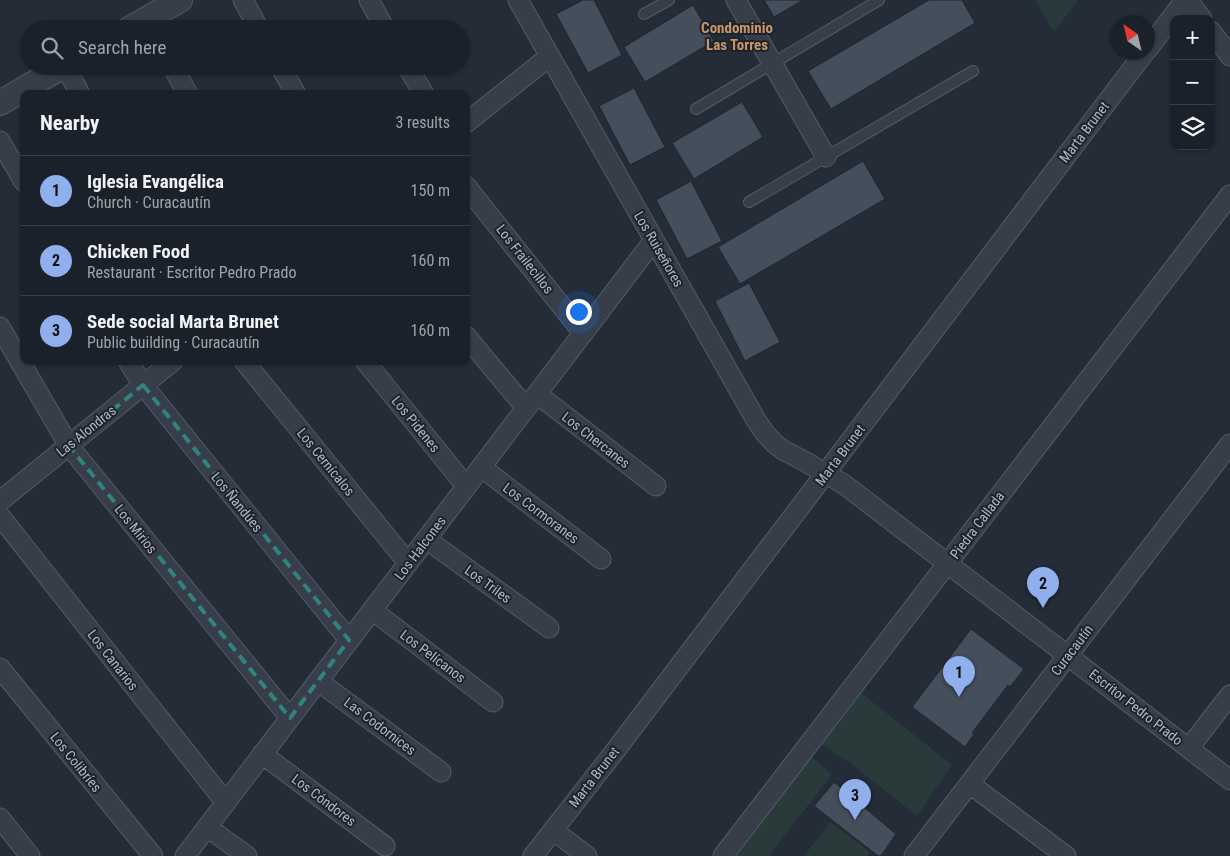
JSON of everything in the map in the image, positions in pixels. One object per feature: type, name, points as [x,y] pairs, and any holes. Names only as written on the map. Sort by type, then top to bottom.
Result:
[{"type":"street","points":[[151,20],[180,0]]},
{"type":"street","points":[[243,0],[254,20]]},
{"type":"street","points":[[368,0],[380,20]]},
{"type":"street","name":"Los Ruiseñores","points":[[518,0],[764,432],[783,450],[825,473]]},
{"type":"street","points":[[736,0],[826,158]]},
{"type":"street","points":[[1155,40],[1187,0],[1199,15]]},
{"type":"street","points":[[1215,36],[1230,56]]},
{"type":"street","points":[[470,120],[550,56]]},
{"type":"street","name":"Marta Brunet","points":[[533,856],[615,751],[1139,60]]},
{"type":"street","points":[[22,90],[48,75]]},
{"type":"street","points":[[69,75],[78,90]]},
{"type":"street","points":[[177,75],[186,90]]},
{"type":"street","points":[[285,75],[294,90]]},
{"type":"street","points":[[412,75],[422,90]]},
{"type":"street","points":[[0,103],[20,91]]},
{"type":"street","points":[[0,141],[20,175]]},
{"type":"street","name":"Los Frailecillos","points":[[470,191],[583,333]]},
{"type":"street","name":"Piedra Callada","points":[[723,856],[1230,195]]},
{"type":"street","name":"Los Halcones","points":[[185,856],[654,240]]},
{"type":"street","name":"Los Mirios","points":[[0,327],[20,362]]},
{"type":"street","name":"Los Chercanes","points":[[470,340],[531,401],[656,486]]},
{"type":"street","name":"Los Mirios","points":[[22,365],[68,446],[290,718]]},
{"type":"street","name":"Los Ñandúes","points":[[130,365],[143,385],[349,640]]},
{"type":"street","name":"Las Alondras","points":[[0,501],[168,365]]},
{"type":"street","name":"Los Cernícalos","points":[[247,365],[408,563]]},
{"type":"street","name":"Los Pidenes","points":[[368,365],[466,486]]},
{"type":"street","name":"Curacautín","points":[[914,856],[1230,444]]},
{"type":"street","name":"Los Cormoranes","points":[[481,467],[601,559]]},
{"type":"street","name":"Escritor Pedro Prado","points":[[825,473],[845,485],[948,563],[1230,780]]},
{"type":"street","name":"Los Canarios","points":[[0,516],[226,803]]},
{"type":"street","name":"Los Triles","points":[[426,539],[549,628]]},
{"type":"street","name":"Los Pelícanos","points":[[372,610],[493,702]]},
{"type":"street","name":"Los Colibríes","points":[[0,668],[153,856]]},
{"type":"street","name":"Las Codornices","points":[[318,681],[441,772]]},
{"type":"street","points":[[1189,748],[1230,695]]},
{"type":"street","name":"Los Cóndores","points":[[262,754],[385,846]]},
{"type":"street","points":[[970,784],[1066,856]]},
{"type":"street","points":[[0,818],[30,856]]},
{"type":"street","points":[[207,828],[247,856]]},
{"type":"street","points":[[553,830],[586,856]]},
{"type":"lane","points":[[644,14],[669,0]]},
{"type":"lane","points":[[696,109],[880,0]]},
{"type":"lane","points":[[749,202],[973,71]]},
{"type":"highlighted area","points":[[143,385],[349,640],[290,718],[69,446]]},
{"type":"shaded area","points":[[1035,0],[1078,0],[1054,32]]},
{"type":"shaded area","points":[[860,692],[952,765],[917,816],[850,763],[819,743]]},
{"type":"shaded area","points":[[809,755],[832,774],[769,856],[733,856]]},
{"type":"shaded area","points":[[830,822],[870,852],[867,856],[804,856]]},
{"type":"building","points":[[583,0],[594,0],[622,55],[588,73],[556,14]]},
{"type":"building","points":[[764,0],[803,0],[774,17]]},
{"type":"building","points":[[929,0],[962,0],[975,23],[831,109],[808,71]]},
{"type":"building","points":[[693,5],[714,41],[645,82],[624,47]]},
{"type":"building","points":[[634,88],[665,147],[630,165],[599,106]]},
{"type":"building","points":[[742,102],[763,137],[694,179],[672,143]]},
{"type":"building","points":[[863,161],[885,199],[740,284],[718,247]]},
{"type":"building","points":[[691,181],[722,241],[687,259],[656,200]]},
{"type":"building","points":[[749,283],[780,342],[745,361],[715,301]]},
{"type":"building","points":[[971,629],[1024,669],[1010,687],[1008,685],[972,733],[974,734],[965,747],[912,707]]},
{"type":"building","points":[[834,782],[896,834],[881,856],[878,856],[814,806]]},
{"type":"place","name":"Chicken Food","points":[[1043,608]]},
{"type":"place","name":"Iglesia Evangélica","points":[[959,697]]},
{"type":"place","name":"Sede social Marta Brunet","points":[[855,820]]},
{"type":"district","name":"Condominio Las Torres","points":[[737,36]]}]
